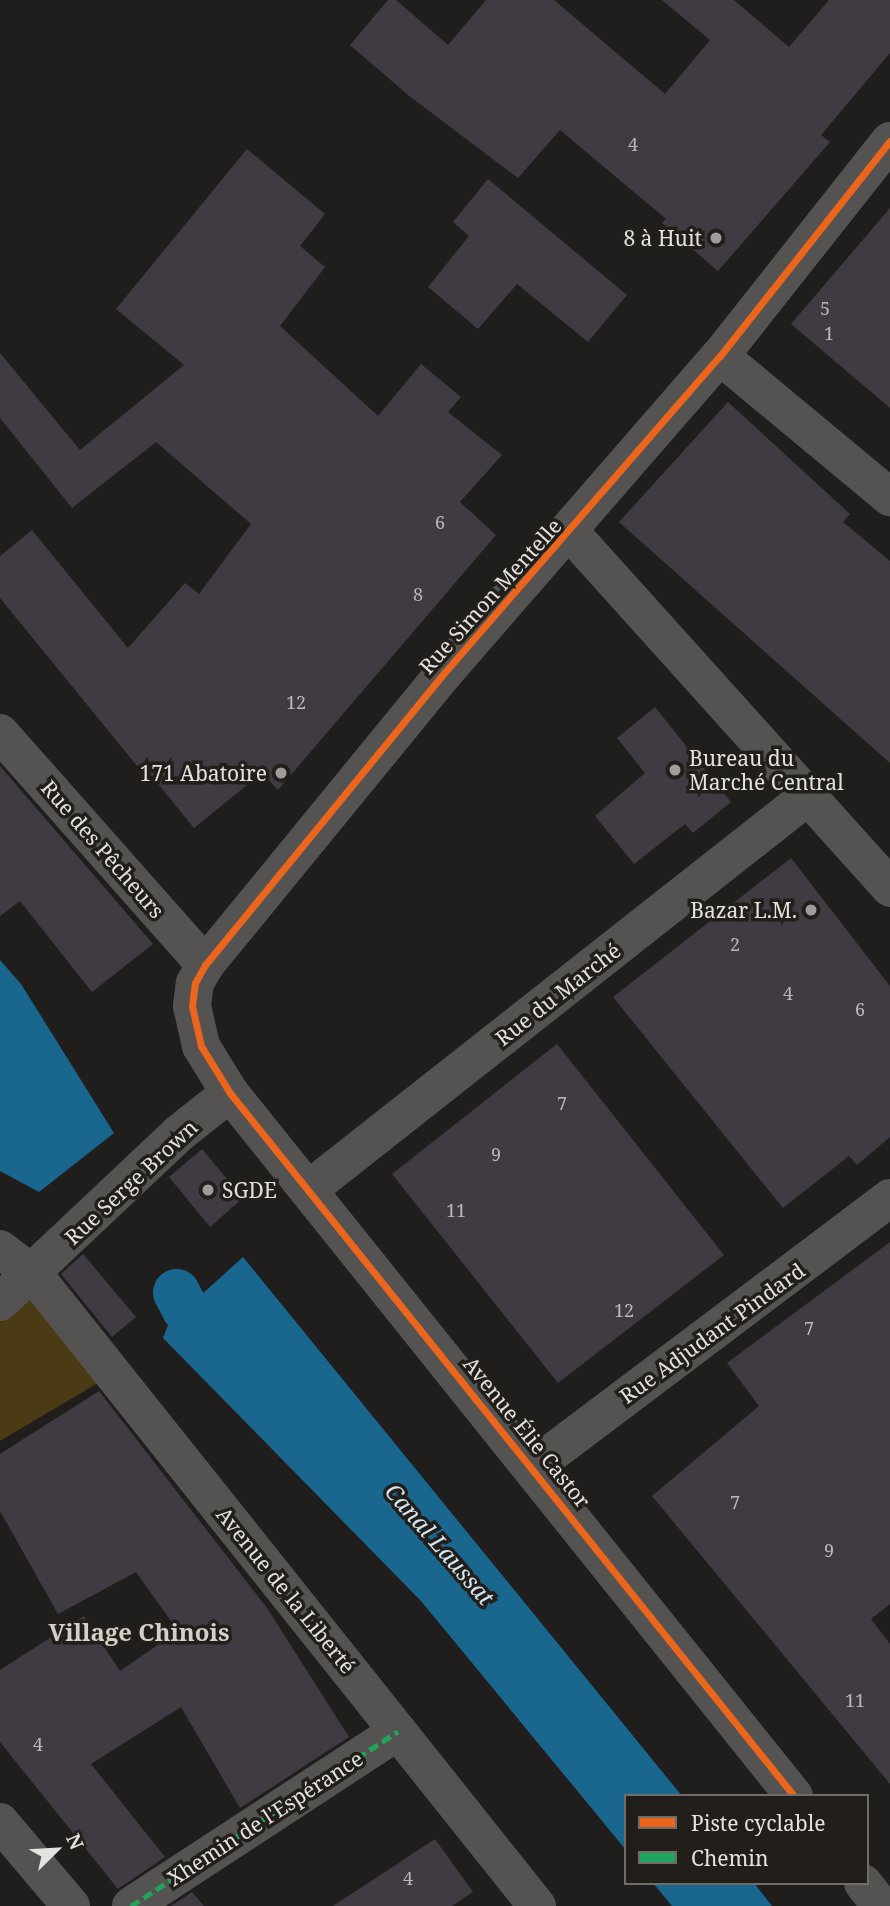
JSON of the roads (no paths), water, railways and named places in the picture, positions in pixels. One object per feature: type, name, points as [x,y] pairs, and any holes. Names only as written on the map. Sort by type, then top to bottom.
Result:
[{"type":"street","name":"Rue Simon Mentelle","points":[[230,1093],[208,1060],[193,1018],[195,983],[205,965],[444,673],[570,532],[720,356],[890,141]]},
{"type":"street","points":[[720,356],[890,497]]},
{"type":"street","points":[[570,532],[890,888]]},
{"type":"street","name":"Rue des Pêcheurs","points":[[0,733],[205,965]]},
{"type":"street","name":"Rue du Marché","points":[[308,1190],[807,797]]},
{"type":"street","name":"Avenue Élie Castor","points":[[230,1093],[533,1467],[792,1794]]},
{"type":"street","name":"Rue Serge Brown","points":[[0,1302],[34,1275],[178,1135],[230,1093]]},
{"type":"street","name":"Rue Adjudant Pindard","points":[[533,1467],[890,1198]]},
{"type":"street","points":[[0,1248],[34,1275]]},
{"type":"street","name":"Avenue de la Liberté","points":[[34,1275],[537,1906]]},
{"type":"street","name":"Xhemin de l'Espérance","points":[[131,1906],[398,1731]]},
{"type":"street","points":[[0,1822],[71,1906]]},
{"type":"street","points":[[865,1885],[881,1906]]},
{"type":"water","points":[[0,960],[21,984],[114,1133],[39,1192],[0,1171]]},
{"type":"water","points":[[243,1257],[680,1794],[624,1794],[624,1848],[421,1601],[163,1338],[168,1325]]},
{"type":"water","points":[[655,1885],[756,1885],[772,1906],[672,1906]]},
{"type":"waterway","name":"Canal Laussat","points":[[176,1292],[185,1309],[235,1351]]},
{"type":"place","name":"8 à Huit","points":[[716,238]]},
{"type":"place","name":"Bureau du Marché Central","points":[[675,770]]},
{"type":"place","name":"171 Abatoire","points":[[281,773]]},
{"type":"place","name":"Bazar L.M.","points":[[811,910]]},
{"type":"place","name":"SGDE","points":[[208,1190]]},
{"type":"district","name":"Village Chinois","points":[[139,1632]]}]
